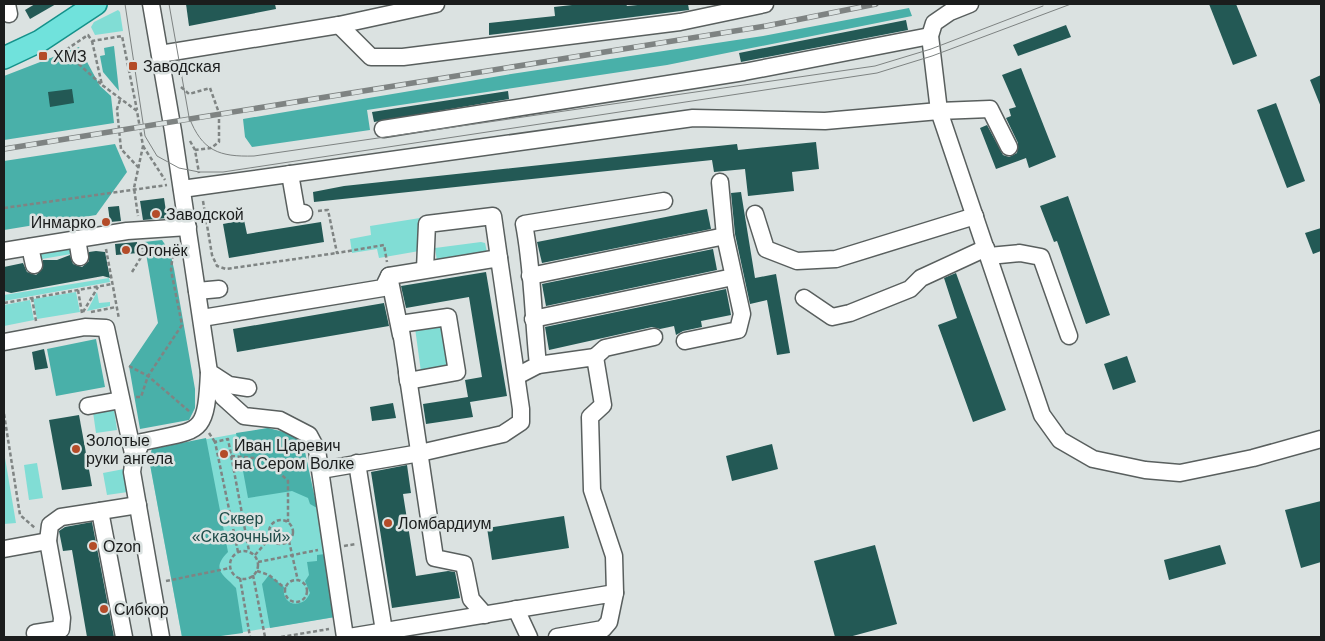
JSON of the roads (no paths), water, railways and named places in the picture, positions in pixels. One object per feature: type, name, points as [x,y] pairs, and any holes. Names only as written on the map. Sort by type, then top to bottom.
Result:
[{"type":"main road","points":[[4,58],[40,41],[96,4]]},
{"type":"street","points":[[151,4],[160,54],[173,189],[198,290],[209,372],[207,410],[201,422],[192,431],[142,442],[134,458],[132,472],[161,637]]},
{"type":"street","points":[[160,54],[339,25],[436,4]]},
{"type":"street","points":[[339,25],[371,57],[403,57],[680,22],[765,4]]},
{"type":"street","points":[[970,4],[950,12],[934,23],[930,36],[938,111],[988,252],[1042,415],[1060,440],[1094,459],[1145,470],[1180,473],[1244,460],[1321,439]]},
{"type":"street","points":[[383,129],[744,72],[930,36]]},
{"type":"street","points":[[173,189],[693,118],[825,121],[938,111],[990,109],[1009,147]]},
{"type":"street","points":[[290,174],[297,214],[304,213]]},
{"type":"street","points":[[686,341],[738,330],[742,314],[725,236],[720,182]]},
{"type":"street","points":[[538,365],[530,276],[531,258],[524,224],[664,201]]},
{"type":"street","points":[[755,214],[766,249],[797,261],[836,259],[975,216]]},
{"type":"street","points":[[321,470],[420,453],[503,434],[521,422],[517,376],[493,216],[427,224],[425,269]]},
{"type":"street","points":[[4,251],[104,235],[182,228]]},
{"type":"street","points":[[530,276],[725,236]]},
{"type":"street","points":[[77,239],[80,257]]},
{"type":"street","points":[[30,247],[34,265]]},
{"type":"street","points":[[804,298],[832,316],[850,313],[910,289],[921,278],[988,252],[1020,253],[1041,257],[1069,336]]},
{"type":"street","points":[[389,276],[499,258]]},
{"type":"street","points":[[202,318],[348,291],[383,288],[389,276]]},
{"type":"street","points":[[389,276],[400,324],[435,558],[464,564],[471,600],[485,615]]},
{"type":"street","points":[[533,319],[733,277]]},
{"type":"street","points":[[198,290],[219,289]]},
{"type":"street","points":[[400,324],[448,317],[457,372],[408,381]]},
{"type":"street","points":[[4,342],[84,320],[106,328],[121,364],[121,400],[134,458]]},
{"type":"street","points":[[517,376],[538,365],[595,357],[605,348],[654,338]]},
{"type":"street","points":[[557,637],[603,629],[609,622],[615,593],[614,556],[592,490],[590,417],[603,405],[595,357]]},
{"type":"street","points":[[209,372],[229,385],[248,388]]},
{"type":"street","points":[[209,372],[222,397],[244,416],[280,420],[309,435],[317,450],[346,634],[384,631],[615,593]]},
{"type":"street","points":[[88,406],[121,400]]},
{"type":"street","points":[[357,464],[384,631]]},
{"type":"street","points":[[35,630],[61,629],[62,618],[48,541],[50,525],[54,520],[61,517],[138,505]]},
{"type":"street","points":[[100,511],[124,637]]},
{"type":"street","points":[[4,549],[48,541]]},
{"type":"street","points":[[516,609],[529,637]]},
{"type":"tram line","points":[[125,4],[145,136],[157,156],[179,168],[199,172],[223,172],[877,73],[932,56],[1071,4]]},
{"type":"tram line","points":[[169,4],[189,117],[194,128],[206,145],[213,150],[242,156],[254,156],[875,66],[931,49],[1043,6]]},
{"type":"railway","points":[[4,149],[766,26],[876,4]]},
{"type":"place","name":"ХМЗ","points":[[43,56]]},
{"type":"place","name":"Заводская","points":[[133,66]]},
{"type":"place","name":"Заводской","points":[[156,214]]},
{"type":"place","name":"Инмарко","points":[[106,222]]},
{"type":"place","name":"Огонёк","points":[[126,250]]},
{"type":"place","name":"Золотые руки ангела","points":[[76,449]]},
{"type":"place","name":"Иван Царевич на Сером Волке","points":[[224,454]]},
{"type":"place","name":"Ломбардиум","points":[[388,523]]},
{"type":"place","name":"Ozon","points":[[93,546]]},
{"type":"place","name":"Сибкор","points":[[104,609]]},
{"type":"park label","name":"Сквер «Сказочный»","points":[[241,527]]}]
